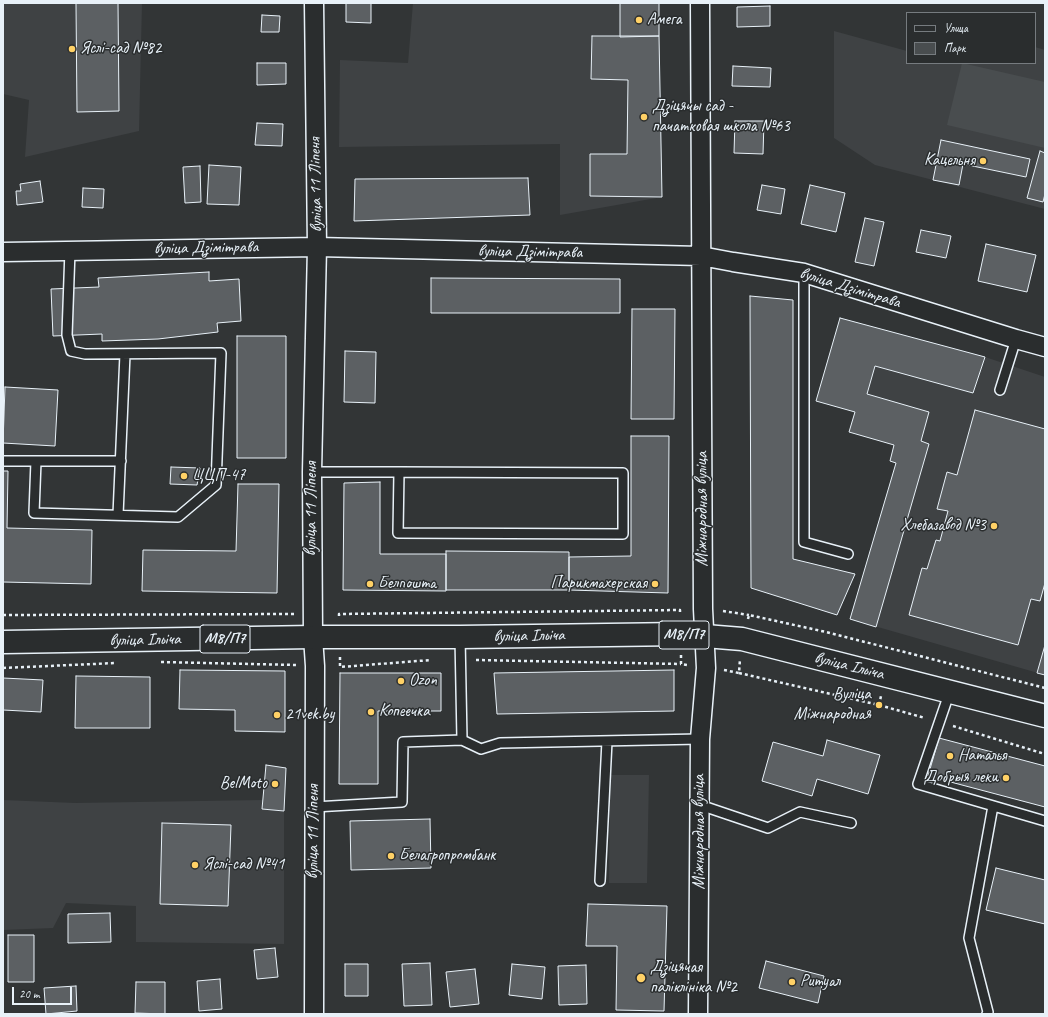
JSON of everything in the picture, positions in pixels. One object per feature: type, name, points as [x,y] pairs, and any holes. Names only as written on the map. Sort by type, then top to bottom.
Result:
[{"type":"main road","name":"вуліца Ільіча","points":[[3,642],[313,637],[460,637],[680,634],[742,639],[1045,716]]},
{"type":"street","name":"вуліца 11 Ліпеня","points":[[314,3],[317,247],[312,472],[312,614],[315,666],[314,1014]]},
{"type":"street","name":"Міжнародная вуліца","points":[[698,1014],[700,739],[706,668],[703,609],[700,3]]},
{"type":"street","name":"вуліца Дзімітрава","points":[[3,252],[317,247],[701,256],[804,273],[1045,347]]},
{"type":"lane","points":[[36,461],[34,513],[178,517],[216,485],[221,353],[85,354],[71,351],[67,335],[70,250]]},
{"type":"lane","points":[[804,273],[804,542],[848,554]]},
{"type":"lane","points":[[1000,390],[1016,339]]},
{"type":"lane","points":[[118,515],[125,354]]},
{"type":"lane","points":[[3,461],[120,461]]},
{"type":"lane","points":[[312,472],[399,472],[623,473],[623,534],[398,533],[399,472]]},
{"type":"lane","points":[[460,637],[462,740]]},
{"type":"lane","points":[[950,691],[918,784],[1045,821]]},
{"type":"lane","points":[[314,807],[402,802],[403,742],[462,740],[481,750],[500,743],[700,739]]},
{"type":"lane","points":[[600,881],[607,741]]},
{"type":"lane","points":[[700,805],[768,828],[800,812],[851,823]]},
{"type":"lane","points":[[987,1014],[988,1012],[968,938],[993,806]]},
{"type":"path","points":[[3,615],[339,614]]},
{"type":"path","points":[[340,667],[341,637]]},
{"type":"path","points":[[159,662],[340,667],[439,659],[681,664]]},
{"type":"path","points":[[3,668],[120,663]]},
{"type":"path","points":[[739,673],[879,705],[1045,754]]},
{"type":"shaded area","name":"Яслі-сад №82","points":[[3,3],[142,3],[139,131],[25,157],[29,100],[3,94]]},
{"type":"shaded area","points":[[413,3],[659,3],[662,197],[560,215],[560,144],[339,147],[340,60],[408,63]]},
{"type":"shaded area","points":[[834,31],[906,51],[906,64],[1036,64],[1036,47],[1045,50],[1045,209],[875,165],[834,138]]},
{"type":"shaded area","points":[[840,318],[985,357],[1045,377],[1045,675],[850,619],[896,463],[890,461],[894,445],[849,432],[854,412],[816,401]]},
{"type":"shaded area","points":[[610,775],[649,775],[647,883],[609,883]]},
{"type":"shaded area","points":[[3,800],[75,803],[263,800],[262,809],[284,811],[284,944],[136,942],[136,906],[66,903],[53,928],[3,930]]},
{"type":"green space","points":[[962,64],[1045,82],[1045,148],[947,125]]},
{"type":"building","points":[[76,3],[118,3],[119,111],[77,112]]},
{"type":"building","points":[[346,3],[371,3],[371,23],[346,22]]},
{"type":"building","name":"Амега","points":[[620,3],[659,3],[659,36],[620,37]]},
{"type":"building","points":[[770,6],[770,26],[737,27],[737,7]]},
{"type":"building","points":[[262,15],[280,16],[279,32],[261,32]]},
{"type":"building","name":"Дзіцячы сад - пачатковая школа №63","points":[[592,36],[659,36],[662,197],[590,196],[590,154],[627,154],[628,80],[591,79]]},
{"type":"building","points":[[257,63],[286,63],[286,84],[257,85]]},
{"type":"building","points":[[733,66],[771,68],[770,87],[732,86]]},
{"type":"building","points":[[735,121],[764,121],[763,154],[734,153]]},
{"type":"building","points":[[257,123],[283,124],[282,146],[255,145]]},
{"type":"building","name":"Кацельня","points":[[941,140],[1030,159],[1026,177],[963,164],[959,185],[933,180]]},
{"type":"building","points":[[1040,151],[1045,153],[1045,194],[1043,202],[1027,198]]},
{"type":"building","points":[[209,165],[241,167],[239,205],[207,204]]},
{"type":"building","points":[[200,166],[201,202],[185,203],[183,167]]},
{"type":"building","points":[[528,178],[530,215],[354,221],[355,179]]},
{"type":"building","points":[[40,181],[43,202],[17,205],[16,191],[21,191],[20,184]]},
{"type":"building","points":[[762,185],[785,189],[781,214],[757,210]]},
{"type":"building","points":[[810,185],[845,193],[836,232],[801,224]]},
{"type":"building","points":[[83,188],[104,189],[103,208],[82,207]]},
{"type":"building","points":[[865,218],[884,222],[874,266],[855,262]]},
{"type":"building","points":[[921,230],[951,236],[946,258],[916,252]]},
{"type":"building","points":[[986,244],[1036,255],[1027,292],[978,281]]},
{"type":"building","points":[[209,272],[209,281],[239,279],[241,321],[217,323],[218,332],[158,339],[102,341],[102,334],[53,336],[51,289],[99,287],[98,278]]},
{"type":"building","points":[[431,278],[620,279],[620,313],[431,313]]},
{"type":"building","points":[[750,296],[793,300],[793,559],[855,574],[837,615],[751,588]]},
{"type":"building","points":[[632,309],[675,309],[674,419],[631,419]]},
{"type":"building","points":[[840,318],[985,357],[973,393],[875,366],[867,394],[929,412],[921,441],[929,444],[876,627],[850,619],[896,463],[890,461],[894,445],[849,432],[855,412],[816,401]]},
{"type":"building","points":[[237,336],[286,336],[286,458],[237,458]]},
{"type":"building","points":[[345,351],[376,352],[375,403],[344,402]]},
{"type":"building","points":[[5,387],[58,390],[55,446],[3,443]]},
{"type":"building","name":"Хлебазавод №3","points":[[975,410],[1045,429],[1045,583],[1040,601],[1031,599],[1018,645],[909,615],[922,568],[927,569],[936,540],[940,541],[948,511],[937,509],[947,472],[957,475]]},
{"type":"building","points":[[631,436],[669,436],[668,593],[569,590],[569,557],[631,556]]},
{"type":"building","name":"ЦЦП-47","points":[[171,467],[200,468],[197,485],[170,484]]},
{"type":"building","points":[[3,471],[8,471],[7,528],[92,530],[91,584],[3,582]]},
{"type":"building","points":[[380,482],[380,554],[446,554],[446,591],[343,590],[344,483]]},
{"type":"building","points":[[238,484],[279,484],[277,593],[142,591],[143,550],[236,551]]},
{"type":"building","points":[[446,551],[569,552],[569,590],[446,590]]},
{"type":"building","points":[[1045,645],[1045,675],[1037,673]]},
{"type":"building","points":[[180,670],[285,671],[285,732],[235,731],[235,710],[179,709]]},
{"type":"building","points":[[674,670],[674,711],[497,714],[494,673]]},
{"type":"building","points":[[340,673],[441,673],[441,711],[378,711],[378,784],[339,784]]},
{"type":"building","points":[[76,676],[150,677],[150,728],[75,728]]},
{"type":"building","points":[[3,678],[43,680],[41,712],[3,710]]},
{"type":"building","points":[[939,738],[1045,766],[1045,807],[928,776]]},
{"type":"building","points":[[827,740],[880,755],[868,794],[817,779],[812,796],[762,781],[773,742],[823,756]]},
{"type":"building","name":"BelMoto","points":[[266,765],[286,768],[284,811],[262,809]]},
{"type":"building","name":"Белагропромбанк","points":[[430,819],[431,868],[351,870],[350,821]]},
{"type":"building","name":"Яслі-сад №41","points":[[162,823],[231,825],[228,906],[160,904]]},
{"type":"building","points":[[996,868],[1045,880],[1045,924],[986,910]]},
{"type":"building","name":"Дзіцячая паліклініка №2","points":[[588,904],[667,906],[664,1011],[616,1010],[617,946],[586,946]]},
{"type":"building","points":[[110,913],[111,942],[68,943],[68,914]]},
{"type":"building","points":[[8,935],[34,935],[34,982],[8,982]]},
{"type":"building","points":[[275,948],[278,977],[257,979],[254,950]]},
{"type":"building","name":"Ритуал","points":[[766,961],[824,976],[818,1003],[759,988]]},
{"type":"building","points":[[430,963],[432,1005],[404,1006],[402,964]]},
{"type":"building","points":[[345,964],[368,964],[368,996],[345,996]]},
{"type":"building","points":[[512,964],[545,967],[542,999],[509,995]]},
{"type":"building","points":[[586,965],[587,1004],[559,1005],[558,966]]},
{"type":"building","points":[[475,969],[479,1004],[450,1007],[446,972]]},
{"type":"building","points":[[220,979],[222,1009],[199,1011],[197,981]]},
{"type":"building","points":[[136,982],[165,982],[165,1014],[135,1013]]},
{"type":"building","points":[[76,986],[77,1011],[46,1014],[44,988]]},
{"type":"place","name":"Амега","points":[[639,20]]},
{"type":"place","name":"Яслі-сад №82","points":[[72,49]]},
{"type":"place","name":"Дзіцячы сад - пачатковая школа №63","points":[[644,117]]},
{"type":"place","name":"Кацельня","points":[[983,161]]},
{"type":"place","name":"ЦЦП-47","points":[[184,476]]},
{"type":"place","name":"Хлебазавод №3","points":[[994,526]]},
{"type":"place","name":"Белпошта","points":[[370,584]]},
{"type":"place","name":"Парикмахерская","points":[[655,584]]},
{"type":"place","name":"Ozon","points":[[401,681]]},
{"type":"place","name":"Вуліца Міжнародная","points":[[879,705]]},
{"type":"place","name":"Копеечка","points":[[371,712]]},
{"type":"place","name":"21vek.by","points":[[277,715]]},
{"type":"place","name":"Наталья","points":[[950,756]]},
{"type":"place","name":"Добрыя леки","points":[[1006,778]]},
{"type":"place","name":"BelMoto","points":[[275,784]]},
{"type":"place","name":"Белагропромбанк","points":[[391,856]]},
{"type":"place","name":"Яслі-сад №41","points":[[195,865]]},
{"type":"place","name":"Дзіцячая паліклініка №2","points":[[641,978]]},
{"type":"place","name":"Ритуал","points":[[792,982]]}]
